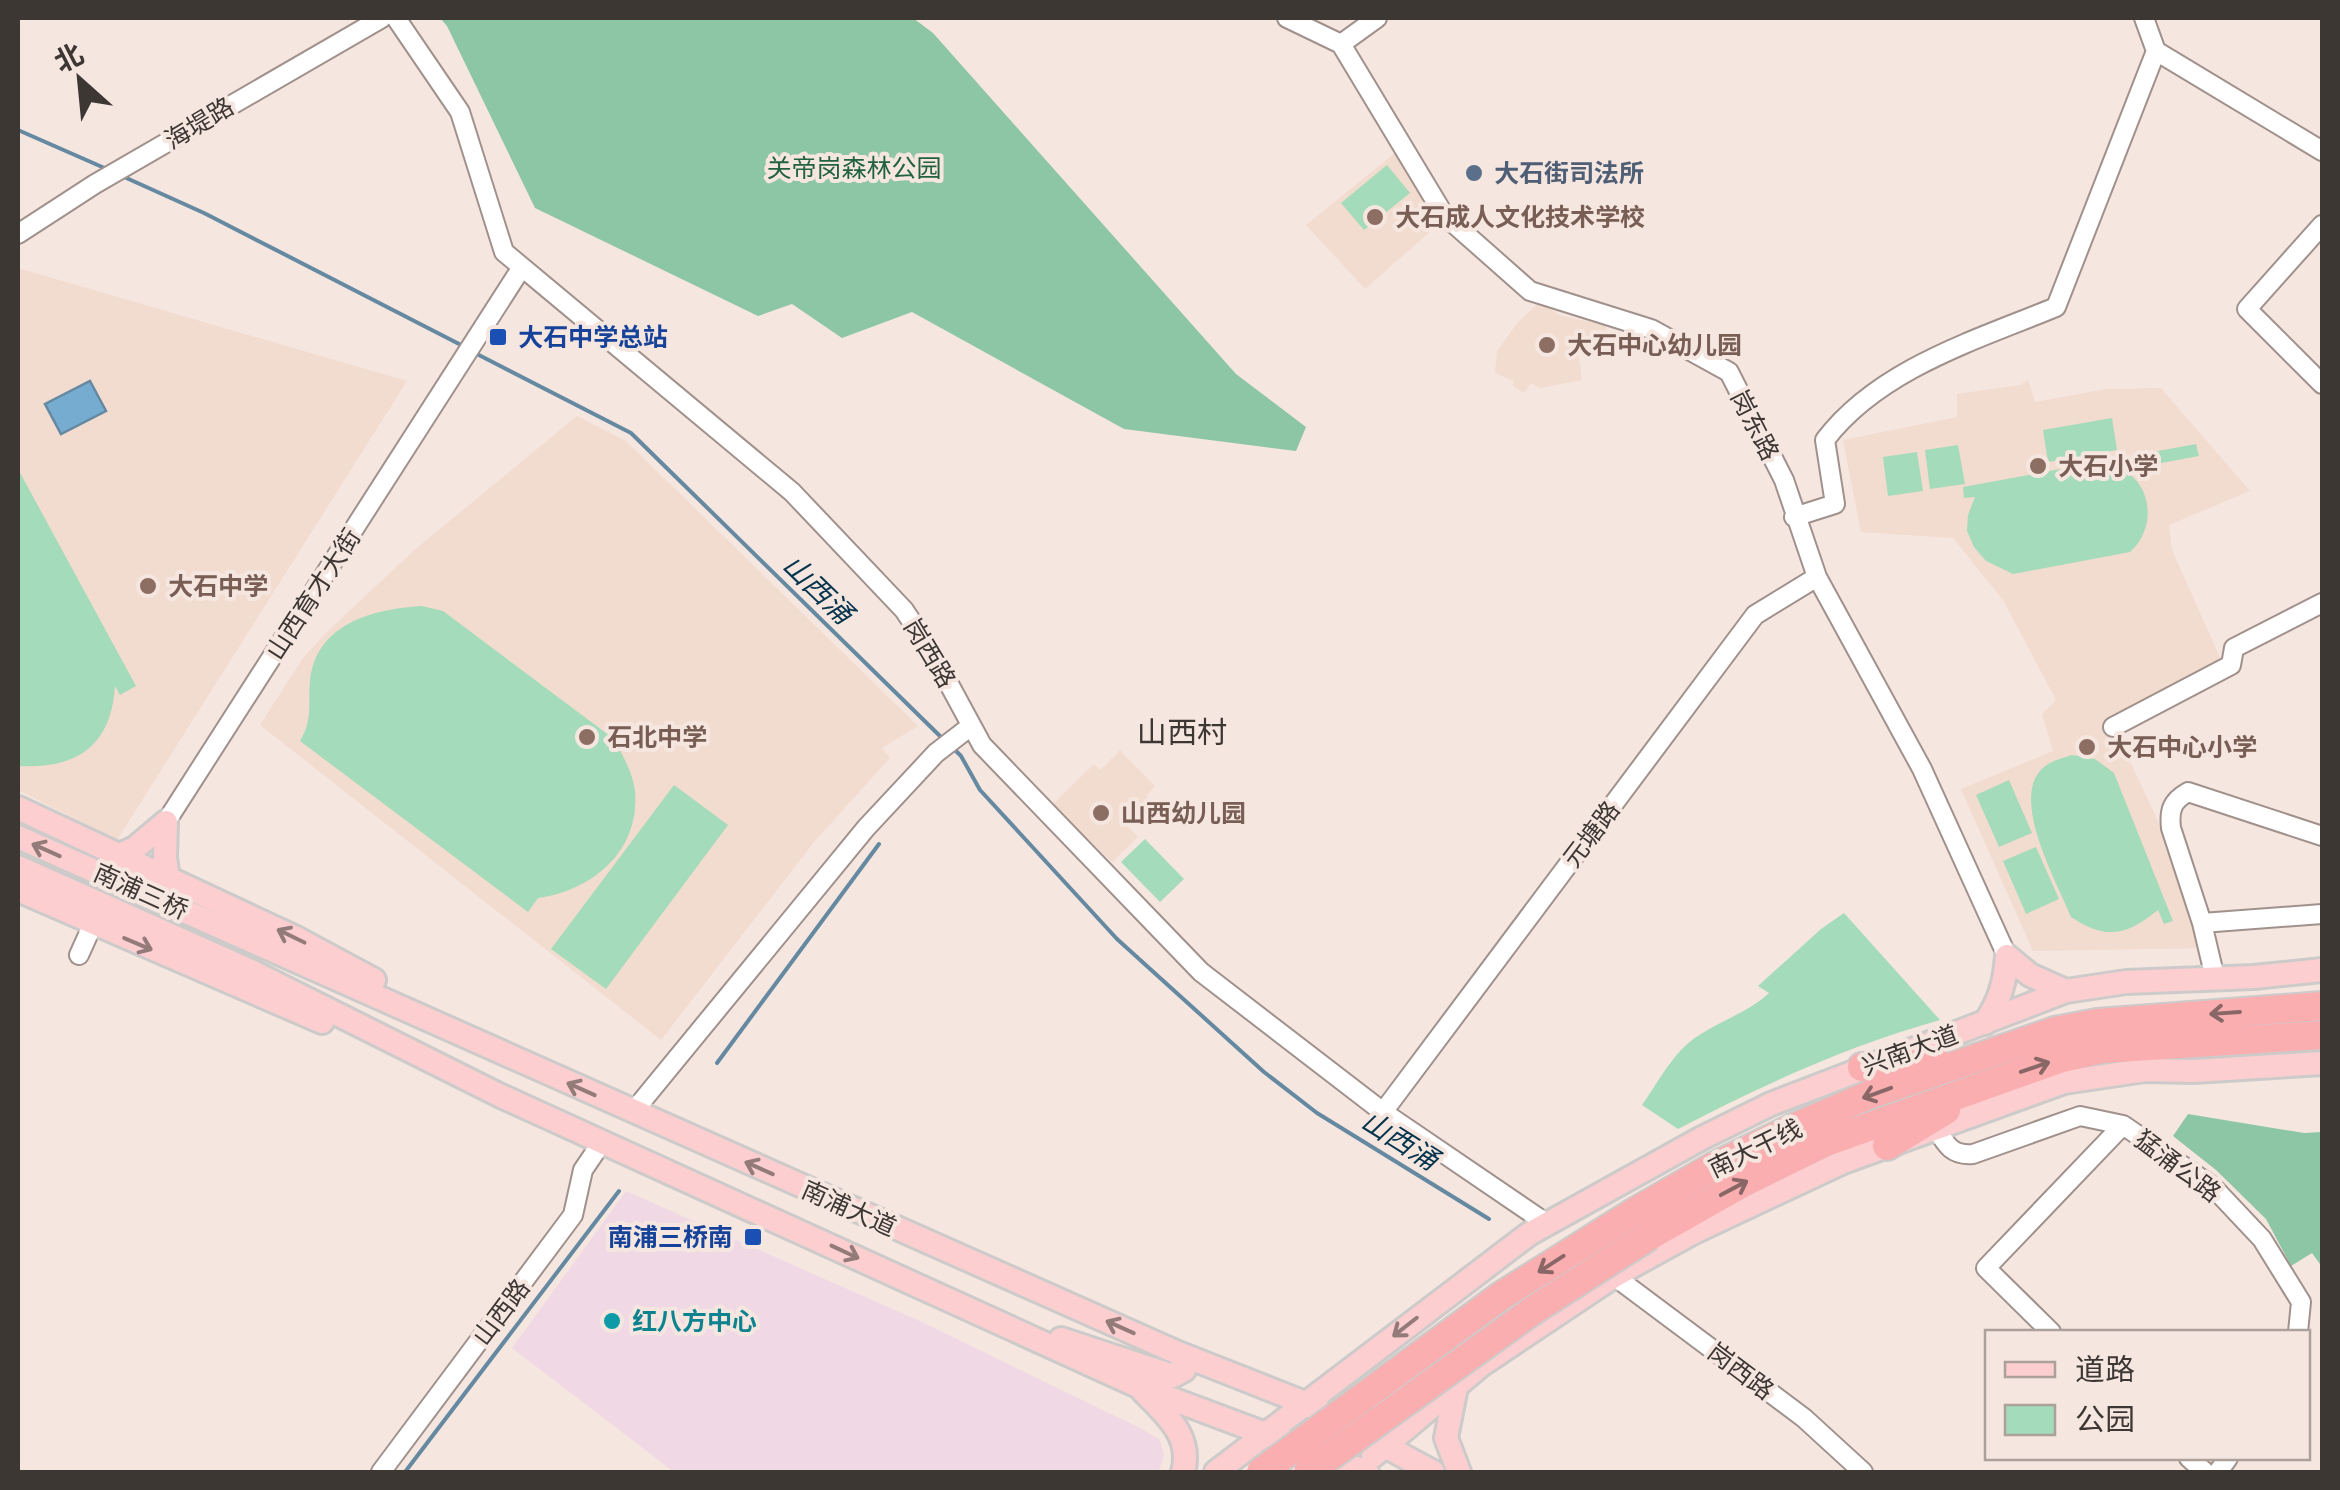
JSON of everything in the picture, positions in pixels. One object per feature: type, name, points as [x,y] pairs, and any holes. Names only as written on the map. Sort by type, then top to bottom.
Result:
[{"type":"highway","name":"南大干线","points":[[1261,1472],[1502,1296],[1641,1224],[1741,1184],[1983,1071],[2055,1031],[2097,1023],[2322,1006]]},
{"type":"highway","name":"南大干线","points":[[1983,1071],[2102,1049],[2322,1035]]},
{"type":"highway","points":[[1862,1067],[1983,1071]]},
{"type":"highway","points":[[1887,1146],[1983,1071]]},
{"type":"highway","name":"南大干线","points":[[1308,1472],[1532,1311],[1641,1224]]},
{"type":"main road","points":[[18,808],[296,938],[530,1066]]},
{"type":"main road","points":[[120,855],[135,848],[166,822]]},
{"type":"main road","points":[[166,822],[168,879]]},
{"type":"main road","name":"南浦三桥","points":[[18,837],[264,946]]},
{"type":"main road","name":"南浦三桥","points":[[18,867],[251,971]]},
{"type":"main road","points":[[18,890],[502,1096]]},
{"type":"main road","name":"南浦大道","points":[[264,946],[1178,1353],[1307,1404],[1434,1472]]},
{"type":"main road","points":[[2007,956],[2030,976],[2066,991]]},
{"type":"main road","points":[[1985,1022],[1999,1002],[2005,984],[2007,956]]},
{"type":"main road","name":"兴南大道","points":[[1216,1472],[1528,1234],[1771,1104],[2066,991],[2126,982],[2322,970]]},
{"type":"main road","name":"南浦大道","points":[[251,971],[502,1096],[1140,1387],[1358,1471]]},
{"type":"main road","points":[[1358,1471],[1481,1366],[1598,1286],[1694,1232],[1844,1162],[2064,1082],[2145,1070],[2322,1063]]},
{"type":"main road","points":[[1453,1289],[1440,1332],[1445,1348],[1455,1359],[1481,1366]]},
{"type":"main road","points":[[1009,1326],[1090,1346],[1173,1376],[1184,1370],[1178,1353]]},
{"type":"main road","points":[[1140,1387],[1173,1423],[1186,1444],[1182,1472]]},
{"type":"main road","points":[[1456,1387],[1446,1438],[1459,1472]]},
{"type":"street","name":"海堤路","points":[[18,234],[95,184],[382,18]]},
{"type":"street","name":"岗西路","points":[[396,18],[460,112],[504,252],[792,492],[904,610],[930,648],[963,731],[982,744],[1201,972],[1383,1112],[1528,1234]]},
{"type":"street","points":[[1287,18],[1340,44],[1377,18]]},
{"type":"street","points":[[2144,18],[2156,51],[2322,151]]},
{"type":"street","name":"岗东路","points":[[1340,44],[1444,215],[1530,291],[1652,329],[1728,372],[1784,480],[1817,577],[1922,769],[2007,956]]},
{"type":"street","points":[[1794,517],[1835,504],[1825,440],[1840,420],[1865,399],[1940,355],[2056,307],[2156,51]]},
{"type":"street","points":[[2322,225],[2247,309],[2322,384]]},
{"type":"street","name":"山西育才大街","points":[[166,822],[522,267]]},
{"type":"street","name":"元塘路","points":[[1383,1112],[1755,615],[1817,577]]},
{"type":"street","points":[[2113,727],[2232,665],[2234,648],[2322,603]]},
{"type":"street","points":[[632,1112],[866,828],[936,752],[963,731]]},
{"type":"street","points":[[2215,978],[2202,923],[2171,828],[2169,812],[2176,799],[2188,792],[2322,836]]},
{"type":"street","points":[[2202,923],[2322,914]]},
{"type":"street","points":[[79,955],[93,924]]},
{"type":"street","name":"猛涌公路","points":[[1936,1128],[1948,1148],[1961,1155],[1974,1154],[2080,1116],[2123,1124],[2212,1186],[2262,1239],[2301,1302],[2298,1330]]},
{"type":"street","points":[[2050,1330],[1986,1268],[2123,1124]]},
{"type":"street","name":"山西路","points":[[381,1472],[573,1215],[583,1170],[602,1142]]},
{"type":"street","name":"岗西路","points":[[1598,1286],[1804,1418],[1863,1472]]},
{"type":"shaded area","name":"大石成人文化技术学校","points":[[1395,153],[1439,224],[1365,289],[1306,225]]},
{"type":"shaded area","name":"大石中学","points":[[18,268],[407,381],[117,840],[18,790]]},
{"type":"shaded area","name":"大石中心幼儿园","points":[[1540,302],[1559,315],[1606,326],[1607,341],[1578,349],[1582,380],[1540,388],[1531,383],[1524,393],[1513,386],[1514,381],[1495,373],[1497,351],[1518,322]]},
{"type":"shaded area","points":[[2028,380],[2035,402],[2106,389],[2161,388],[2250,491],[2169,525],[2172,550],[2222,662],[2111,721],[2157,819],[2205,948],[2033,951],[1961,789],[2053,751],[2042,714],[2056,700],[2003,600],[1953,538],[1861,532],[1843,440],[1957,417],[1957,394],[2020,385]]},
{"type":"shaded area","name":"石北中学","points":[[577,416],[626,441],[918,726],[882,748],[890,758],[814,842],[661,1040],[260,725],[303,658],[326,633],[412,552]]},
{"type":"shaded area","name":"山西幼儿园","points":[[1120,750],[1155,786],[1146,796],[1151,802],[1127,826],[1138,837],[1112,862],[1052,805],[1094,764],[1100,770]]},
{"type":"shaded area","points":[[626,1191],[922,1322],[1142,1429],[1160,1440],[1164,1454],[1160,1468],[1157,1472],[674,1472],[512,1348]]},
{"type":"green space","name":"关帝岗森林公园","points":[[440,18],[913,18],[933,33],[1236,374],[1306,427],[1296,451],[1124,429],[912,312],[842,338],[792,304],[758,316],[535,208]]},
{"type":"green space","points":[[1387,165],[1410,193],[1364,230],[1341,203]]},
{"type":"green space","points":[[2112,418],[2117,450],[2048,462],[2043,430]]},
{"type":"green space","points":[[2196,444],[2199,456],[2124,470],[2141,487],[2148,509],[2144,532],[2130,552],[2013,574],[1986,561],[1967,531],[1975,497],[1964,498],[1963,487]]},
{"type":"green space","points":[[1958,445],[1965,484],[1930,489],[1925,450]]},
{"type":"green space","points":[[1917,452],[1923,491],[1888,496],[1883,457]]},
{"type":"green space","points":[[18,469],[136,686],[120,695],[115,686],[106,725],[86,750],[73,758],[38,766],[18,766]]},
{"type":"green space","points":[[422,606],[443,611],[614,739],[632,777],[635,812],[621,849],[594,876],[558,894],[538,898],[528,912],[300,741],[308,719],[310,681],[323,645],[350,623],[367,616]]},
{"type":"green space","points":[[2072,755],[2095,759],[2114,773],[2173,921],[2164,924],[2158,910],[2126,930],[2105,932],[2071,917],[2039,841],[2031,799],[2034,782],[2043,768]]},
{"type":"green space","points":[[2009,780],[2032,833],[1999,847],[1976,795]]},
{"type":"green space","points":[[674,785],[728,825],[606,989],[551,949]]},
{"type":"green space","points":[[1145,839],[1184,879],[1160,902],[1121,862]]},
{"type":"green space","points":[[2036,847],[2059,899],[2026,914],[2003,861]]},
{"type":"green space","points":[[1844,913],[1940,1020],[1806,1068],[1678,1129],[1642,1105],[1683,1048],[1769,993],[1758,986]]},
{"type":"green space","points":[[2188,1114],[2304,1133],[2322,1132],[2322,1267],[2312,1253],[2291,1266],[2266,1219],[2216,1170],[2173,1136]]},
{"type":"water","points":[[90,381],[106,411],[61,434],[45,404]]},
{"type":"waterway","name":"山西涌","points":[[18,130],[109,170]]},
{"type":"waterway","name":"山西涌","points":[[122,176],[204,213],[463,346]]},
{"type":"waterway","name":"山西涌","points":[[475,353],[631,433],[942,738]]},
{"type":"waterway","name":"山西涌","points":[[953,748],[980,790],[1117,939],[1264,1072],[1317,1113],[1489,1219]]},
{"type":"waterway","points":[[717,1063],[879,844]]},
{"type":"waterway","points":[[405,1472],[619,1191]]},
{"type":"place","name":"大石街司法所","points":[[1474,173]]},
{"type":"place","name":"大石成人文化技术学校","points":[[1375,217]]},
{"type":"place","name":"大石中学总站","points":[[498,337]]},
{"type":"place","name":"大石中心幼儿园","points":[[1547,345]]},
{"type":"place","name":"大石小学","points":[[2038,466]]},
{"type":"place","name":"大石中学","points":[[148,586]]},
{"type":"place","name":"石北中学","points":[[587,737]]},
{"type":"place","name":"大石中心小学","points":[[2087,747]]},
{"type":"place","name":"山西幼儿园","points":[[1101,813]]},
{"type":"place","name":"南浦三桥南","points":[[753,1237]]},
{"type":"place","name":"红八方中心","points":[[612,1321]]},
{"type":"district","name":"山西村","points":[[1182,733]]}]
